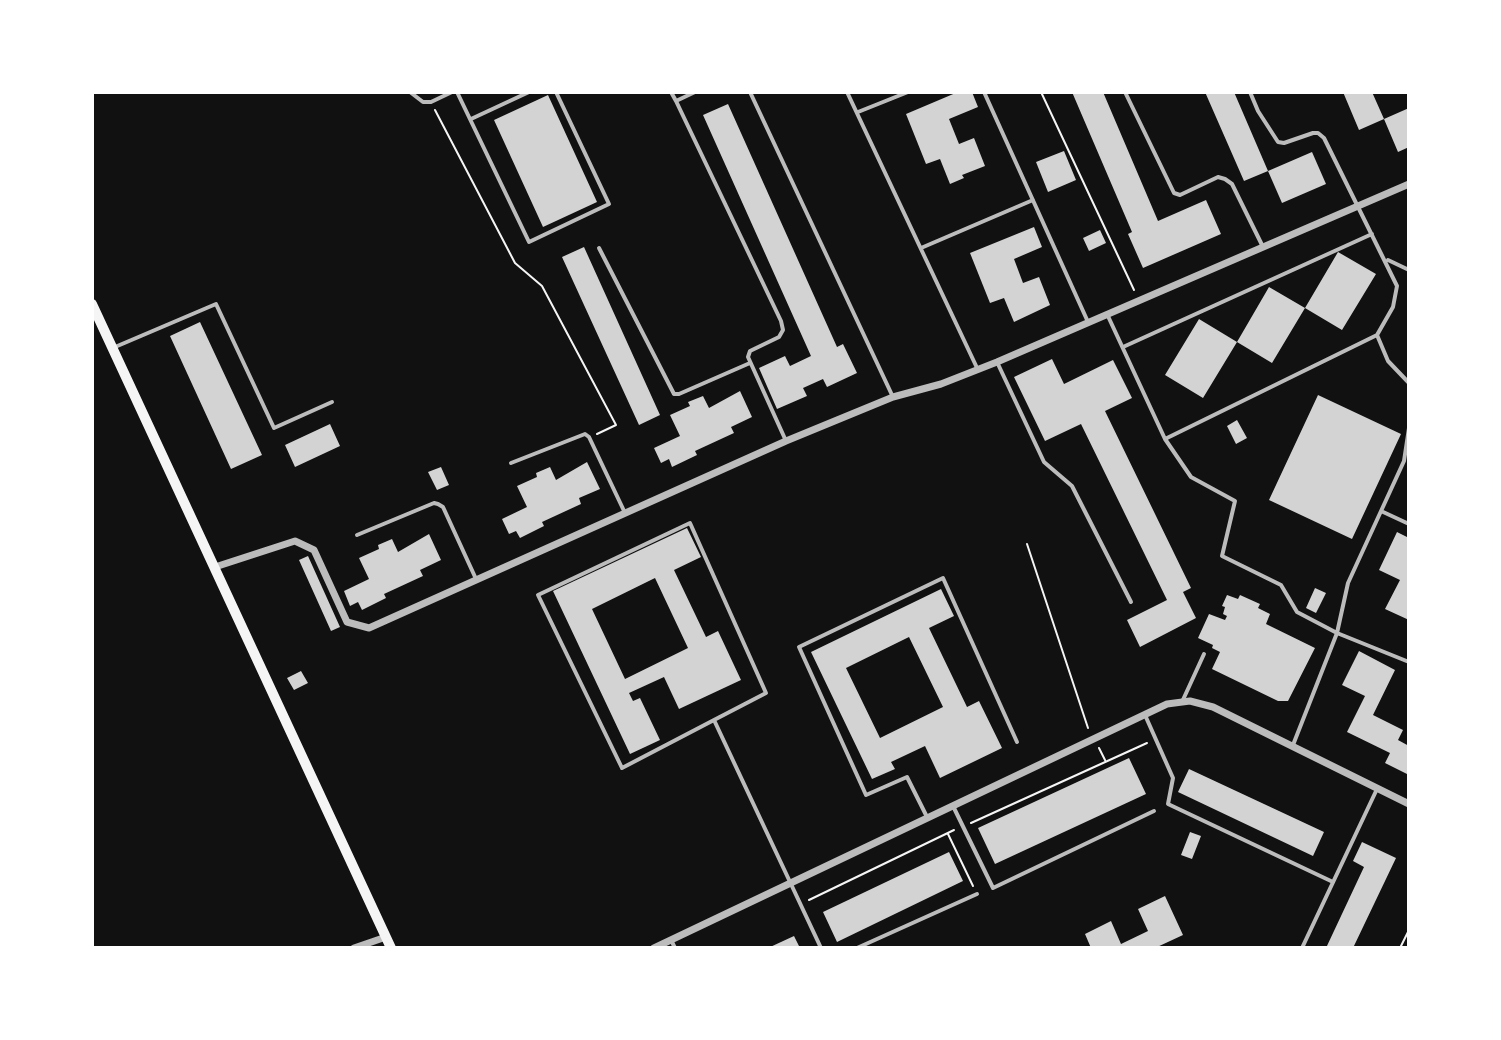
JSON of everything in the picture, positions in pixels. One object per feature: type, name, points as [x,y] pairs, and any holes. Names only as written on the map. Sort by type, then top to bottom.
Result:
[{"type":"main road","points":[[92,304],[391,948]]},
{"type":"street","points":[[215,567],[295,541],[314,550],[347,622],[369,628],[786,441],[893,397],[978,370],[1409,184]]},
{"type":"street","points":[[654,948],[1144,713],[1182,702],[1213,707],[1409,804]]},
{"type":"street","points":[[354,948],[386,937]]},
{"type":"lane","points":[[410,92],[423,102],[431,102],[454,92],[471,119],[529,242],[609,204],[556,92]]},
{"type":"lane","points":[[471,119],[529,92]]},
{"type":"lane","points":[[671,92],[781,321],[783,330],[779,337],[750,351],[748,357],[786,441]]},
{"type":"lane","points":[[676,101],[695,92]]},
{"type":"lane","points":[[750,92],[893,397]]},
{"type":"lane","points":[[847,92],[978,370]]},
{"type":"lane","points":[[857,112],[908,92]]},
{"type":"lane","points":[[984,92],[1088,322]]},
{"type":"lane","points":[[1125,92],[1174,193],[1180,195],[1218,177],[1225,179],[1232,184],[1263,247]]},
{"type":"lane","points":[[1165,439],[1377,335],[1397,296],[1397,286],[1386,259],[1321,135],[1313,133],[1284,143],[1278,142],[1250,92]]},
{"type":"lane","points":[[921,248],[1033,200]]},
{"type":"lane","points":[[1122,347],[1372,234]]},
{"type":"lane","points":[[599,248],[674,394],[750,363]]},
{"type":"lane","points":[[1386,259],[1409,270]]},
{"type":"lane","points":[[113,348],[216,304],[274,428],[332,402]]},
{"type":"lane","points":[[1107,314],[1165,439],[1191,477],[1235,501],[1222,556],[1281,585],[1297,612],[1337,633],[1409,662]]},
{"type":"lane","points":[[1377,335],[1388,361],[1409,383]]},
{"type":"lane","points":[[997,362],[1044,462],[1072,486],[1131,602]]},
{"type":"lane","points":[[1293,745],[1337,633],[1348,583],[1404,461],[1409,428]]},
{"type":"lane","points":[[511,463],[585,434],[625,513]]},
{"type":"lane","points":[[357,535],[438,504],[443,507],[477,581]]},
{"type":"lane","points":[[1381,511],[1409,524]]},
{"type":"lane","points":[[690,523],[766,693],[714,720],[622,768],[538,595],[690,523]]},
{"type":"lane","points":[[927,817],[907,777],[866,795],[799,647],[943,578],[1017,742]]},
{"type":"lane","points":[[1182,702],[1204,654]]},
{"type":"lane","points":[[1144,713],[1173,778],[1168,804],[1333,882]]},
{"type":"lane","points":[[714,720],[821,948]]},
{"type":"lane","points":[[1302,948],[1377,789]]},
{"type":"lane","points":[[953,805],[993,888],[1154,811]]},
{"type":"lane","points":[[857,948],[977,894]]},
{"type":"lane","points":[[671,940],[675,948]]},
{"type":"path","points":[[1041,92],[1139,301]]},
{"type":"path","points":[[431,102],[515,263],[542,286],[616,425],[589,437]]},
{"type":"path","points":[[1027,544],[1083,718]]},
{"type":"path","points":[[801,904],[963,826],[1156,739]]},
{"type":"path","points":[[948,834],[977,894]]},
{"type":"path","points":[[1400,948],[1409,930]]},
{"type":"building","points":[[958,92],[972,92],[978,107],[949,119],[959,144],[974,138],[985,166],[962,175],[964,178],[950,184],[940,159],[926,164],[906,114]]},
{"type":"building","points":[[1072,92],[1103,92],[1158,221],[1206,200],[1221,234],[1143,268],[1128,234],[1132,232]]},
{"type":"building","points":[[1205,92],[1234,92],[1268,171],[1244,181]]},
{"type":"building","points":[[1343,92],[1372,92],[1384,119],[1359,130]]},
{"type":"building","points":[[548,95],[597,202],[543,227],[494,120]]},
{"type":"building","points":[[728,104],[837,347],[843,344],[857,373],[827,387],[823,379],[803,388],[807,396],[777,409],[759,368],[785,356],[790,366],[811,356],[703,115]]},
{"type":"building","points":[[1409,108],[1409,147],[1398,152],[1384,119]]},
{"type":"building","points":[[1064,151],[1076,180],[1048,192],[1036,162]]},
{"type":"building","points":[[1312,152],[1326,184],[1282,203],[1268,171]]},
{"type":"building","points":[[1034,227],[1042,247],[1014,259],[1023,283],[1039,277],[1050,305],[1014,322],[1004,298],[990,303],[970,253]]},
{"type":"building","points":[[1100,230],[1106,243],[1089,251],[1083,238]]},
{"type":"building","points":[[584,247],[660,415],[639,425],[562,257]]},
{"type":"building","points":[[1338,252],[1376,274],[1342,330],[1305,308]]},
{"type":"building","points":[[1269,287],[1305,308],[1272,363],[1237,342]]},
{"type":"building","points":[[1199,319],[1237,342],[1203,398],[1165,375]]},
{"type":"building","points":[[200,322],[262,455],[231,469],[170,336]]},
{"type":"building","points":[[1052,359],[1064,384],[1113,360],[1132,398],[1105,411],[1191,588],[1183,592],[1196,618],[1140,647],[1127,620],[1167,600],[1081,424],[1045,441],[1014,377]]},
{"type":"building","points":[[740,391],[752,417],[731,427],[734,433],[695,451],[697,455],[672,467],[669,459],[661,463],[654,448],[680,436],[670,415],[703,396],[709,408]]},
{"type":"building","points":[[1318,395],[1401,434],[1352,539],[1269,500]]},
{"type":"building","points":[[1237,420],[1247,438],[1236,444],[1227,426]]},
{"type":"building","points":[[330,424],[340,446],[295,467],[285,445]]},
{"type":"building","points":[[587,462],[600,489],[579,498],[581,504],[542,522],[544,526],[520,538],[516,531],[509,534],[502,519],[527,507],[517,486],[550,467],[556,480]]},
{"type":"building","points":[[441,467],[449,485],[437,490],[428,472]]},
{"type":"building","points":[[687,528],[701,557],[674,570],[706,637],[718,631],[741,680],[679,709],[664,677],[629,693],[633,701],[640,698],[660,740],[630,754],[553,591]],"holes":[[[655,578],[688,648],[625,679],[592,609]]]},
{"type":"building","points":[[1397,532],[1409,538],[1409,620],[1385,609],[1400,580],[1379,570]]},
{"type":"building","points":[[429,534],[441,560],[420,570],[423,576],[384,594],[386,598],[362,610],[358,602],[350,606],[344,591],[369,579],[359,558],[392,539],[398,552]]},
{"type":"building","points":[[308,556],[340,627],[331,631],[299,560]]},
{"type":"building","points":[[1315,588],[1326,593],[1316,613],[1306,608]]},
{"type":"building","points":[[941,589],[954,616],[929,628],[967,707],[979,701],[1002,748],[940,778],[925,746],[891,762],[895,769],[872,779],[811,652]],"holes":[[[909,637],[943,707],[880,738],[846,668]]]},
{"type":"building","points":[[1227,595],[1238,599],[1240,595],[1260,604],[1258,608],[1270,614],[1266,624],[1315,648],[1288,701],[1278,701],[1212,669],[1220,652],[1198,638],[1209,614],[1225,620],[1227,616],[1223,614],[1225,607],[1222,606]]},
{"type":"building","points":[[1359,651],[1395,670],[1373,715],[1403,730],[1398,740],[1409,746],[1409,775],[1385,763],[1390,753],[1347,732],[1365,696],[1342,685]]},
{"type":"building","points":[[301,671],[308,683],[294,690],[287,678]]},
{"type":"building","points":[[1129,758],[1146,794],[995,864],[978,828]]},
{"type":"building","points":[[1189,769],[1324,832],[1313,856],[1178,792]]},
{"type":"building","points":[[1190,832],[1201,836],[1192,859],[1181,855]]},
{"type":"building","points":[[1362,842],[1396,858],[1353,948],[1326,948],[1364,867],[1353,861]]},
{"type":"building","points":[[949,852],[963,881],[837,942],[823,912]]},
{"type":"building","points":[[1165,896],[1183,935],[1155,948],[1091,948],[1085,934],[1111,921],[1121,944],[1148,931],[1138,909]]},
{"type":"building","points":[[794,936],[800,948],[768,948]]}]
